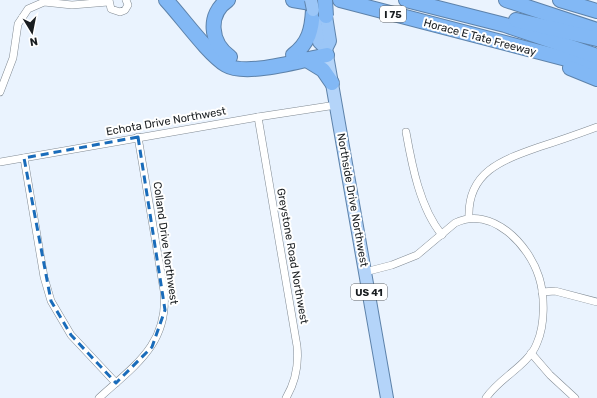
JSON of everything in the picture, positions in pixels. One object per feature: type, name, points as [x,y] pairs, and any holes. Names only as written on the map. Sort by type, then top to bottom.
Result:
[{"type":"highway","points":[[166,0],[214,56],[227,66],[246,70],[326,52]]},
{"type":"highway","points":[[228,0],[217,12],[213,24],[216,43],[224,54],[237,61],[245,62],[299,57],[323,70],[332,83]]},
{"type":"highway","points":[[293,0],[447,28]]},
{"type":"highway","name":"Horace E Tate Freeway","points":[[340,0],[597,67]]},
{"type":"highway","points":[[406,0],[510,23],[597,39]]},
{"type":"highway","points":[[437,0],[510,23],[597,56]]},
{"type":"highway","points":[[506,0],[597,30]]},
{"type":"highway","points":[[560,0],[597,11]]},
{"type":"highway","points":[[571,0],[597,11]]},
{"type":"highway","points":[[299,57],[319,12]]},
{"type":"highway","name":"Northside Drive Northwest","points":[[319,12],[330,41],[326,52]]},
{"type":"highway","points":[[504,43],[597,79]]},
{"type":"main road","name":"Northside Drive Northwest","points":[[326,52],[387,398]]},
{"type":"street","points":[[0,92],[13,58],[18,24],[28,9],[44,2],[72,5],[109,1],[112,9],[120,12],[128,5],[126,0]]},
{"type":"street","name":"Echota Drive Northwest","points":[[0,162],[258,117],[336,105]]},
{"type":"street","name":"Greystone Road Northwest","points":[[258,117],[297,346],[297,369],[294,381],[286,398]]},
{"type":"street","points":[[468,218],[469,203],[473,190],[482,176],[495,165],[511,157],[597,127]]},
{"type":"street","points":[[406,132],[411,162],[417,184],[433,222],[442,235]]},
{"type":"street","name":"Colland Drive Northwest","points":[[99,398],[142,360],[152,347],[161,330],[165,310],[164,291],[138,138]]},
{"type":"street","points":[[24,158],[44,277],[52,301],[71,335],[116,383]]},
{"type":"street","points":[[365,272],[408,259],[425,250],[455,223],[468,218],[493,223],[515,238],[534,264],[542,292],[541,333],[537,344],[531,353],[492,389],[486,398]]},
{"type":"street","points":[[542,292],[556,292],[597,302]]},
{"type":"street","points":[[531,353],[550,375],[575,398]]},
{"type":"highlighted area","points":[[138,137],[165,310],[152,347],[116,383],[71,335],[51,301],[24,158]]}]
